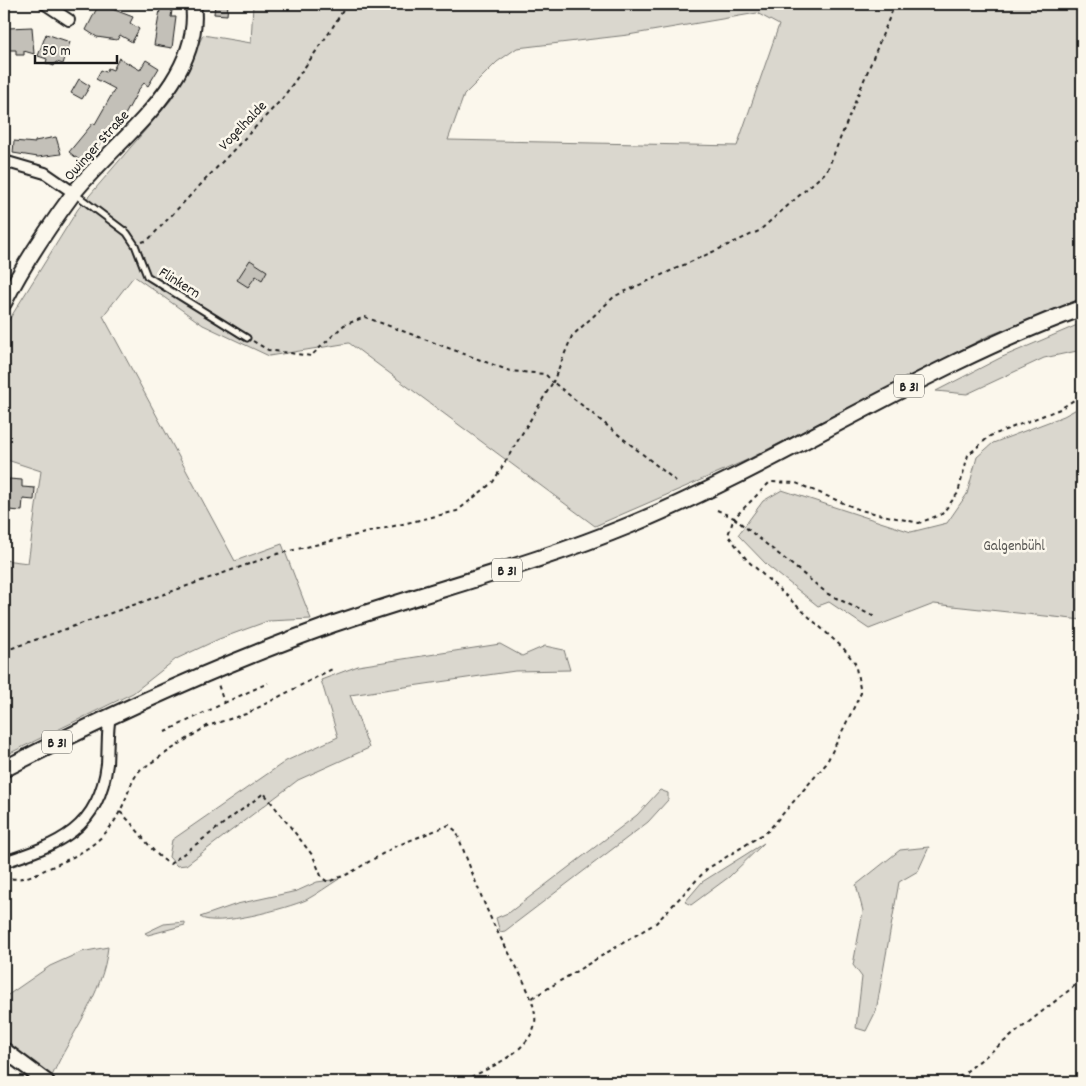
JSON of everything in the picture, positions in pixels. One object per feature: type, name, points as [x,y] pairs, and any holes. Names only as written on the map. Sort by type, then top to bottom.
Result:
[{"type":"main road","name":"B 31","points":[[4,769],[110,714],[233,661],[327,626],[550,556],[633,524],[740,475],[990,345],[1082,308]]},
{"type":"street","points":[[44,4],[69,20]]},
{"type":"street","name":"Owinger Straße","points":[[4,303],[16,280],[74,193],[161,98],[181,68],[190,41],[194,12],[193,4]]},
{"type":"street","points":[[4,161],[45,173],[74,193]]},
{"type":"street","points":[[4,862],[47,846],[76,830],[99,801],[107,763],[106,743],[110,714]]},
{"type":"street","points":[[4,1050],[47,1082]]},
{"type":"lane","name":"Flinkern","points":[[74,193],[127,233],[135,245],[147,276],[247,338]]},
{"type":"path","name":"Vogelhalde","points":[[135,245],[148,240],[282,99],[329,33],[347,4]]},
{"type":"path","points":[[4,651],[277,554],[456,511],[493,482],[553,382],[572,336],[615,296],[760,231],[826,171],[895,4]]},
{"type":"path","points":[[247,338],[268,350],[311,356],[344,326],[365,317],[510,371],[545,374],[676,481]]},
{"type":"path","points":[[532,998],[656,924],[707,869],[768,830],[826,764],[861,693],[856,663],[844,649],[747,560],[728,535],[734,518],[770,482],[796,483],[860,510],[919,523],[942,514],[958,493],[968,455],[990,436],[1060,409],[1082,395]]},
{"type":"path","points":[[717,510],[734,518],[828,594],[875,617]]},
{"type":"path","points":[[4,876],[11,880],[34,876],[82,854],[98,842],[120,812],[132,779],[140,770],[207,726],[246,714],[334,668]]},
{"type":"path","points":[[218,684],[224,703]]},
{"type":"path","points":[[165,732],[268,684]]},
{"type":"path","points":[[120,812],[134,823],[157,856],[170,864],[264,793],[313,856],[322,878],[328,882],[348,874],[396,846],[449,825],[456,831],[492,922],[532,998],[535,1024],[528,1039],[516,1052],[498,1064],[460,1082]]},
{"type":"path","points":[[954,1082],[1082,980]]},
{"type":"green space","points":[[253,4],[1082,4],[1082,299],[988,336],[747,460],[595,526],[349,343],[269,356],[203,325],[134,276],[103,316],[235,561],[282,544],[311,619],[268,621],[219,639],[176,659],[133,693],[4,756],[4,560],[28,563],[41,471],[4,459],[4,328],[78,209],[171,100],[203,35],[251,43]],"holes":[[[757,13],[779,25],[737,146],[448,140],[464,95],[497,62],[517,48],[628,35]]]},
{"type":"green space","points":[[1082,323],[1082,353],[1077,351],[1044,358],[967,394],[936,391],[1000,358]]},
{"type":"green space","name":"Galgenbühl","points":[[1082,406],[1082,620],[934,604],[869,629],[829,602],[818,606],[768,566],[738,535],[763,501],[782,490],[911,532],[947,523],[967,494],[977,457],[993,443],[1064,416]]},
{"type":"green space","points":[[500,644],[522,656],[545,646],[564,650],[570,670],[515,671],[350,695],[369,748],[298,780],[186,865],[177,866],[169,857],[172,840],[286,761],[338,737],[321,680],[358,666]]},
{"type":"green space","points":[[660,790],[668,793],[668,800],[648,822],[505,931],[500,932],[496,918],[510,912],[637,815]]},
{"type":"green space","points":[[764,843],[729,877],[691,905],[685,902],[702,882]]},
{"type":"green space","points":[[929,847],[918,871],[899,882],[876,1011],[866,1031],[856,1028],[862,977],[853,965],[863,911],[856,885],[900,850]]},
{"type":"green space","points":[[339,879],[306,900],[284,908],[235,919],[208,920],[200,917],[237,904],[297,891],[317,882]]},
{"type":"green space","points":[[185,922],[185,925],[148,935],[145,933],[164,924]]},
{"type":"green space","points":[[108,947],[105,965],[93,998],[52,1076],[25,1060],[7,1043],[3,1028],[4,994],[8,995],[50,966],[81,952]]},
{"type":"building","points":[[99,4],[133,17],[130,23],[139,29],[132,42],[120,35],[117,40],[97,37],[86,30]]},
{"type":"building","points":[[161,4],[173,4],[171,17],[176,17],[172,48],[154,45]]},
{"type":"building","points":[[215,4],[228,4],[227,15],[214,14]]},
{"type":"building","points":[[32,27],[34,54],[24,51],[24,55],[16,55],[16,50],[8,50],[8,28]]},
{"type":"building","points":[[46,34],[70,42],[63,64],[56,62],[54,66],[46,63],[47,59],[38,56]]},
{"type":"building","points":[[119,58],[140,70],[146,60],[159,68],[148,86],[144,83],[139,89],[119,126],[115,124],[84,164],[69,152],[93,123],[95,124],[115,89],[96,79],[101,70],[106,72],[108,68],[113,70]]},
{"type":"building","points":[[79,79],[90,86],[82,99],[71,93]]},
{"type":"building","points":[[56,137],[61,154],[38,157],[13,153],[14,141],[35,143],[35,141]]},
{"type":"building","points":[[250,260],[267,271],[262,280],[256,276],[248,287],[237,280]]},
{"type":"building","points":[[9,479],[22,480],[22,487],[35,488],[34,500],[23,499],[22,511],[8,510]]}]
